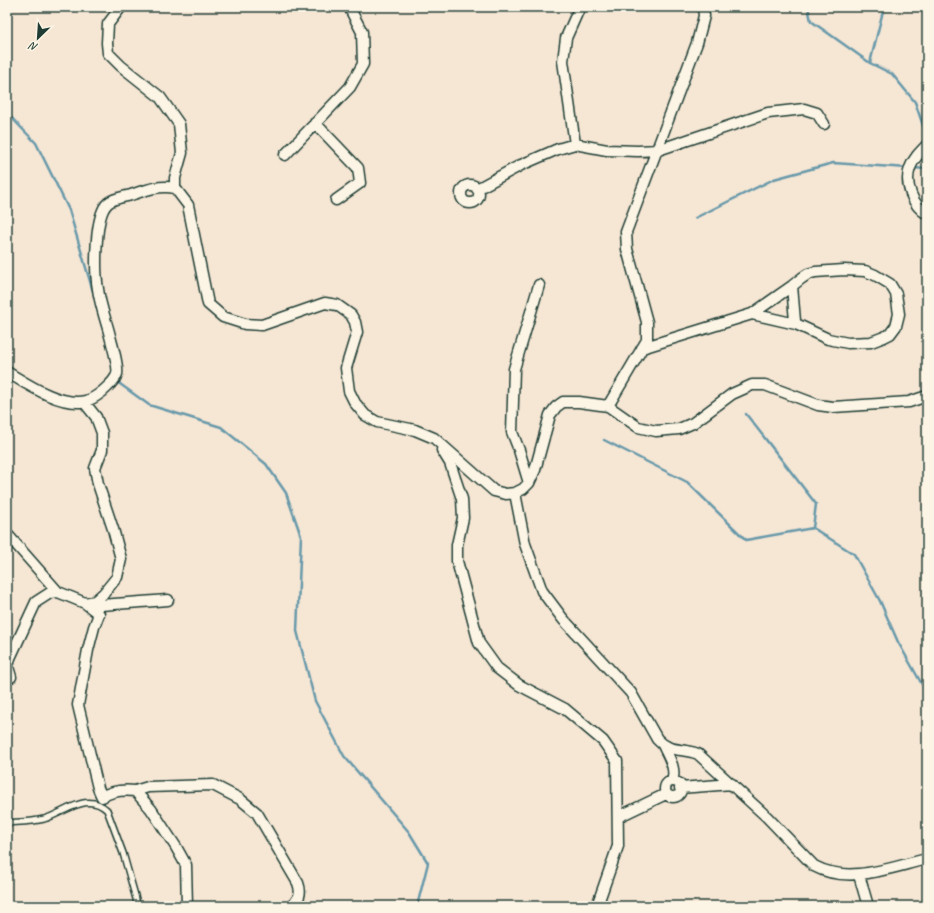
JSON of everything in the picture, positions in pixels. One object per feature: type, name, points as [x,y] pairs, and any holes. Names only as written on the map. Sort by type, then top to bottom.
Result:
[{"type":"street","points":[[121,7],[108,24],[106,43],[108,53],[121,66],[160,98],[179,124],[182,153],[175,178],[175,188],[188,205],[208,304],[223,317],[245,324],[262,325],[325,303],[338,305],[351,315],[356,322],[357,332],[346,368],[349,391],[355,403],[365,415],[377,422],[415,430],[434,438],[494,491],[506,494],[515,493],[523,489],[529,483],[536,470],[550,415],[556,407],[563,402],[579,402],[608,406],[638,427],[656,431],[679,429],[693,423],[732,394],[752,385],[765,385],[818,405],[833,407],[909,402],[927,405]]},
{"type":"street","points":[[285,155],[350,87],[363,64],[362,32],[349,7]]},
{"type":"street","points":[[575,144],[563,61],[566,38],[578,11],[582,7]]},
{"type":"street","points":[[608,406],[647,340],[647,322],[627,249],[626,232],[697,43],[704,16],[703,7]]},
{"type":"street","points":[[477,189],[521,164],[558,149],[575,144],[606,150],[658,150],[768,113],[804,108],[817,113],[824,124]]},
{"type":"street","points":[[315,123],[358,168],[360,183],[336,200]]},
{"type":"street","points":[[927,145],[912,163],[908,182],[914,201],[921,211],[927,214]]},
{"type":"street","points":[[7,372],[30,386],[64,401],[84,402],[93,399],[110,384],[117,374],[116,358],[98,289],[97,241],[99,223],[103,210],[108,204],[120,198],[153,188],[165,186],[175,188]]},
{"type":"street","points":[[642,348],[752,314],[808,274],[815,272],[833,270],[865,271],[875,275],[890,284],[896,294],[899,306],[899,318],[894,329],[890,334],[872,342],[848,343],[828,339],[796,324],[752,314]]},
{"type":"street","points":[[529,483],[512,432],[514,369],[539,285]]},
{"type":"street","points":[[792,286],[794,321],[796,324]]},
{"type":"street","points":[[909,402],[927,396]]},
{"type":"street","points":[[84,402],[96,417],[102,433],[102,450],[96,468],[98,484],[113,529],[121,560],[117,577],[104,594],[95,601],[85,602]]},
{"type":"street","points":[[434,438],[450,463],[462,499],[463,518],[457,545],[457,560],[479,643],[497,668],[519,685],[565,709],[603,741],[617,761],[618,846],[597,906]]},
{"type":"street","points":[[515,493],[525,544],[542,591],[563,619],[631,693],[657,739],[663,745],[671,749],[691,751],[698,754],[767,817],[814,866],[832,873],[859,875],[927,859]]},
{"type":"street","points":[[7,534],[58,592]]},
{"type":"street","points":[[12,677],[8,667],[10,658],[36,602],[50,593],[58,592],[100,609],[168,600]]},
{"type":"street","points":[[102,801],[78,705],[88,650],[104,594]]},
{"type":"street","points":[[663,745],[674,777],[666,786],[666,794]]},
{"type":"street","points":[[666,794],[673,797],[680,792],[679,784],[672,781]]},
{"type":"street","points":[[680,788],[732,784]]},
{"type":"street","points":[[102,801],[106,794],[126,790],[135,791],[148,787],[213,785],[240,799],[257,813],[301,890],[298,900],[292,906]]},
{"type":"street","points":[[135,791],[151,809],[176,846],[186,865],[186,906]]},
{"type":"street","points":[[618,817],[666,794]]},
{"type":"street","points":[[859,875],[868,906]]},
{"type":"lane","points":[[7,823],[21,823],[42,819],[80,803],[102,801],[107,810],[123,853],[137,906]]},
{"type":"waterway","points":[[808,7],[811,21],[870,63],[892,74],[915,102],[927,137]]},
{"type":"waterway","points":[[870,63],[884,7]]},
{"type":"waterway","points":[[7,113],[36,143],[69,210],[94,295]]},
{"type":"waterway","points":[[695,218],[774,179],[833,163],[908,168]]},
{"type":"waterway","points":[[913,168],[927,169]]},
{"type":"waterway","points":[[118,379],[120,384],[149,405],[221,427],[266,464],[286,493],[301,536],[297,631],[315,701],[344,756],[409,832],[428,863],[417,906]]},
{"type":"waterway","points":[[746,414],[816,504],[813,528]]},
{"type":"waterway","points":[[604,440],[687,482],[746,540],[813,528],[854,554],[880,601],[898,642],[924,688],[927,689]]}]
